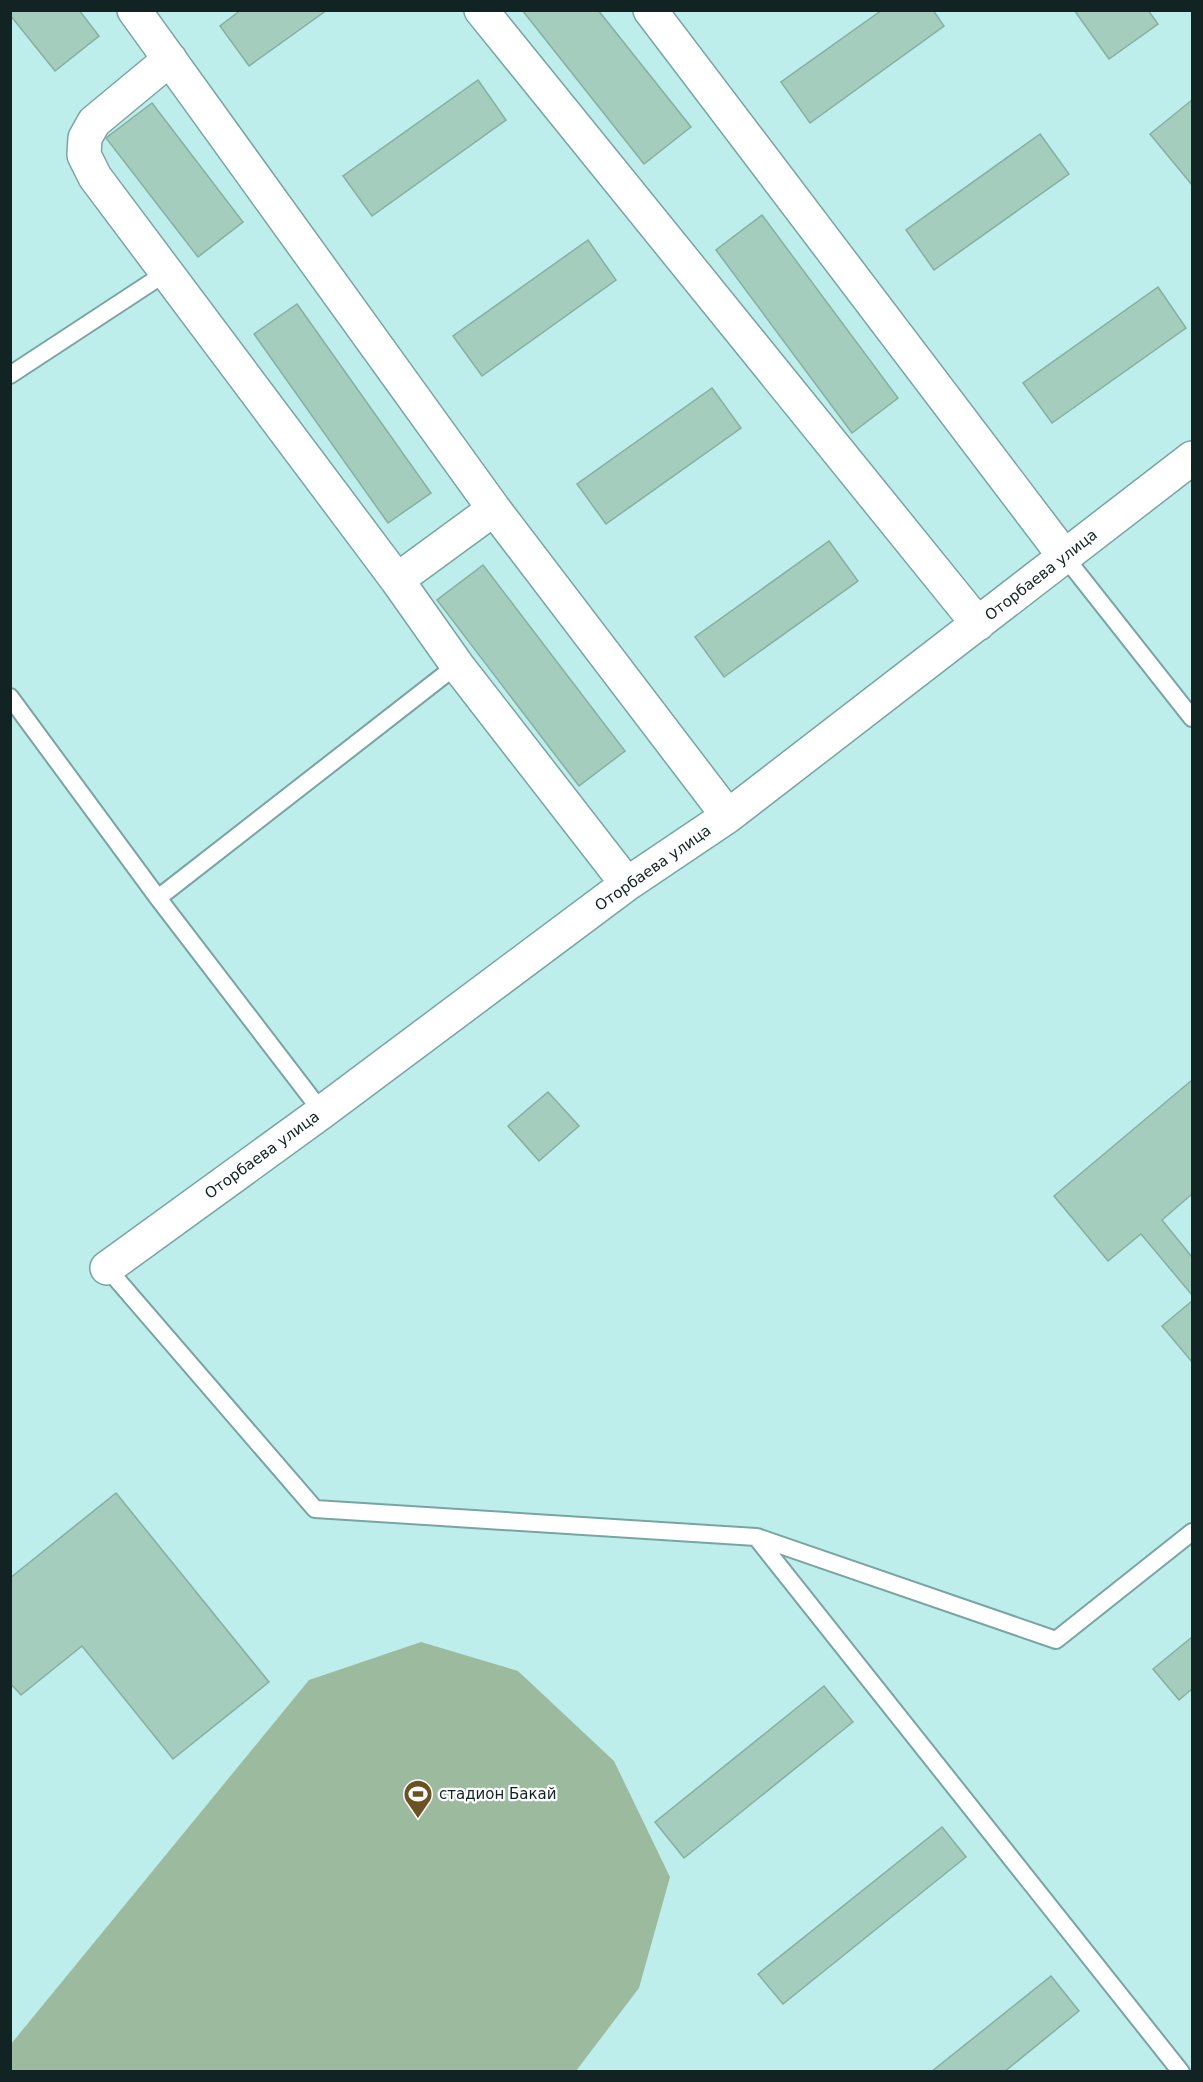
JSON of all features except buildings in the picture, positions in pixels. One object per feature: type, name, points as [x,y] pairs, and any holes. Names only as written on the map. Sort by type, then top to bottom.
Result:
[{"type":"street","points":[[134,10],[494,509],[728,816]]},
{"type":"street","points":[[481,10],[978,624]]},
{"type":"street","points":[[650,10],[1065,557]]},
{"type":"street","points":[[170,60],[94,122],[86,138],[84,155],[95,177],[397,580],[457,665],[627,884]]},
{"type":"street","name":"Оторбаева улица","points":[[107,1268],[322,1112],[627,884],[728,816],[1192,458]]},
{"type":"street","points":[[397,580],[494,509]]},
{"type":"lane","points":[[10,375],[167,272]]},
{"type":"lane","points":[[1065,557],[1192,718]]},
{"type":"lane","points":[[158,898],[457,665]]},
{"type":"lane","points":[[10,697],[158,898],[322,1112]]},
{"type":"lane","points":[[107,1268],[315,1509],[756,1537],[1056,1640],[1192,1532]]},
{"type":"lane","points":[[756,1537],[1181,2072]]},
{"type":"green space","name":"стадион Бакай","points":[[421,1642],[518,1671],[614,1761],[670,1877],[639,1988],[576,2071],[11,2071],[11,2044],[309,1680]]},
{"type":"place","name":"стадион Бакай","points":[[418,1820]]}]
